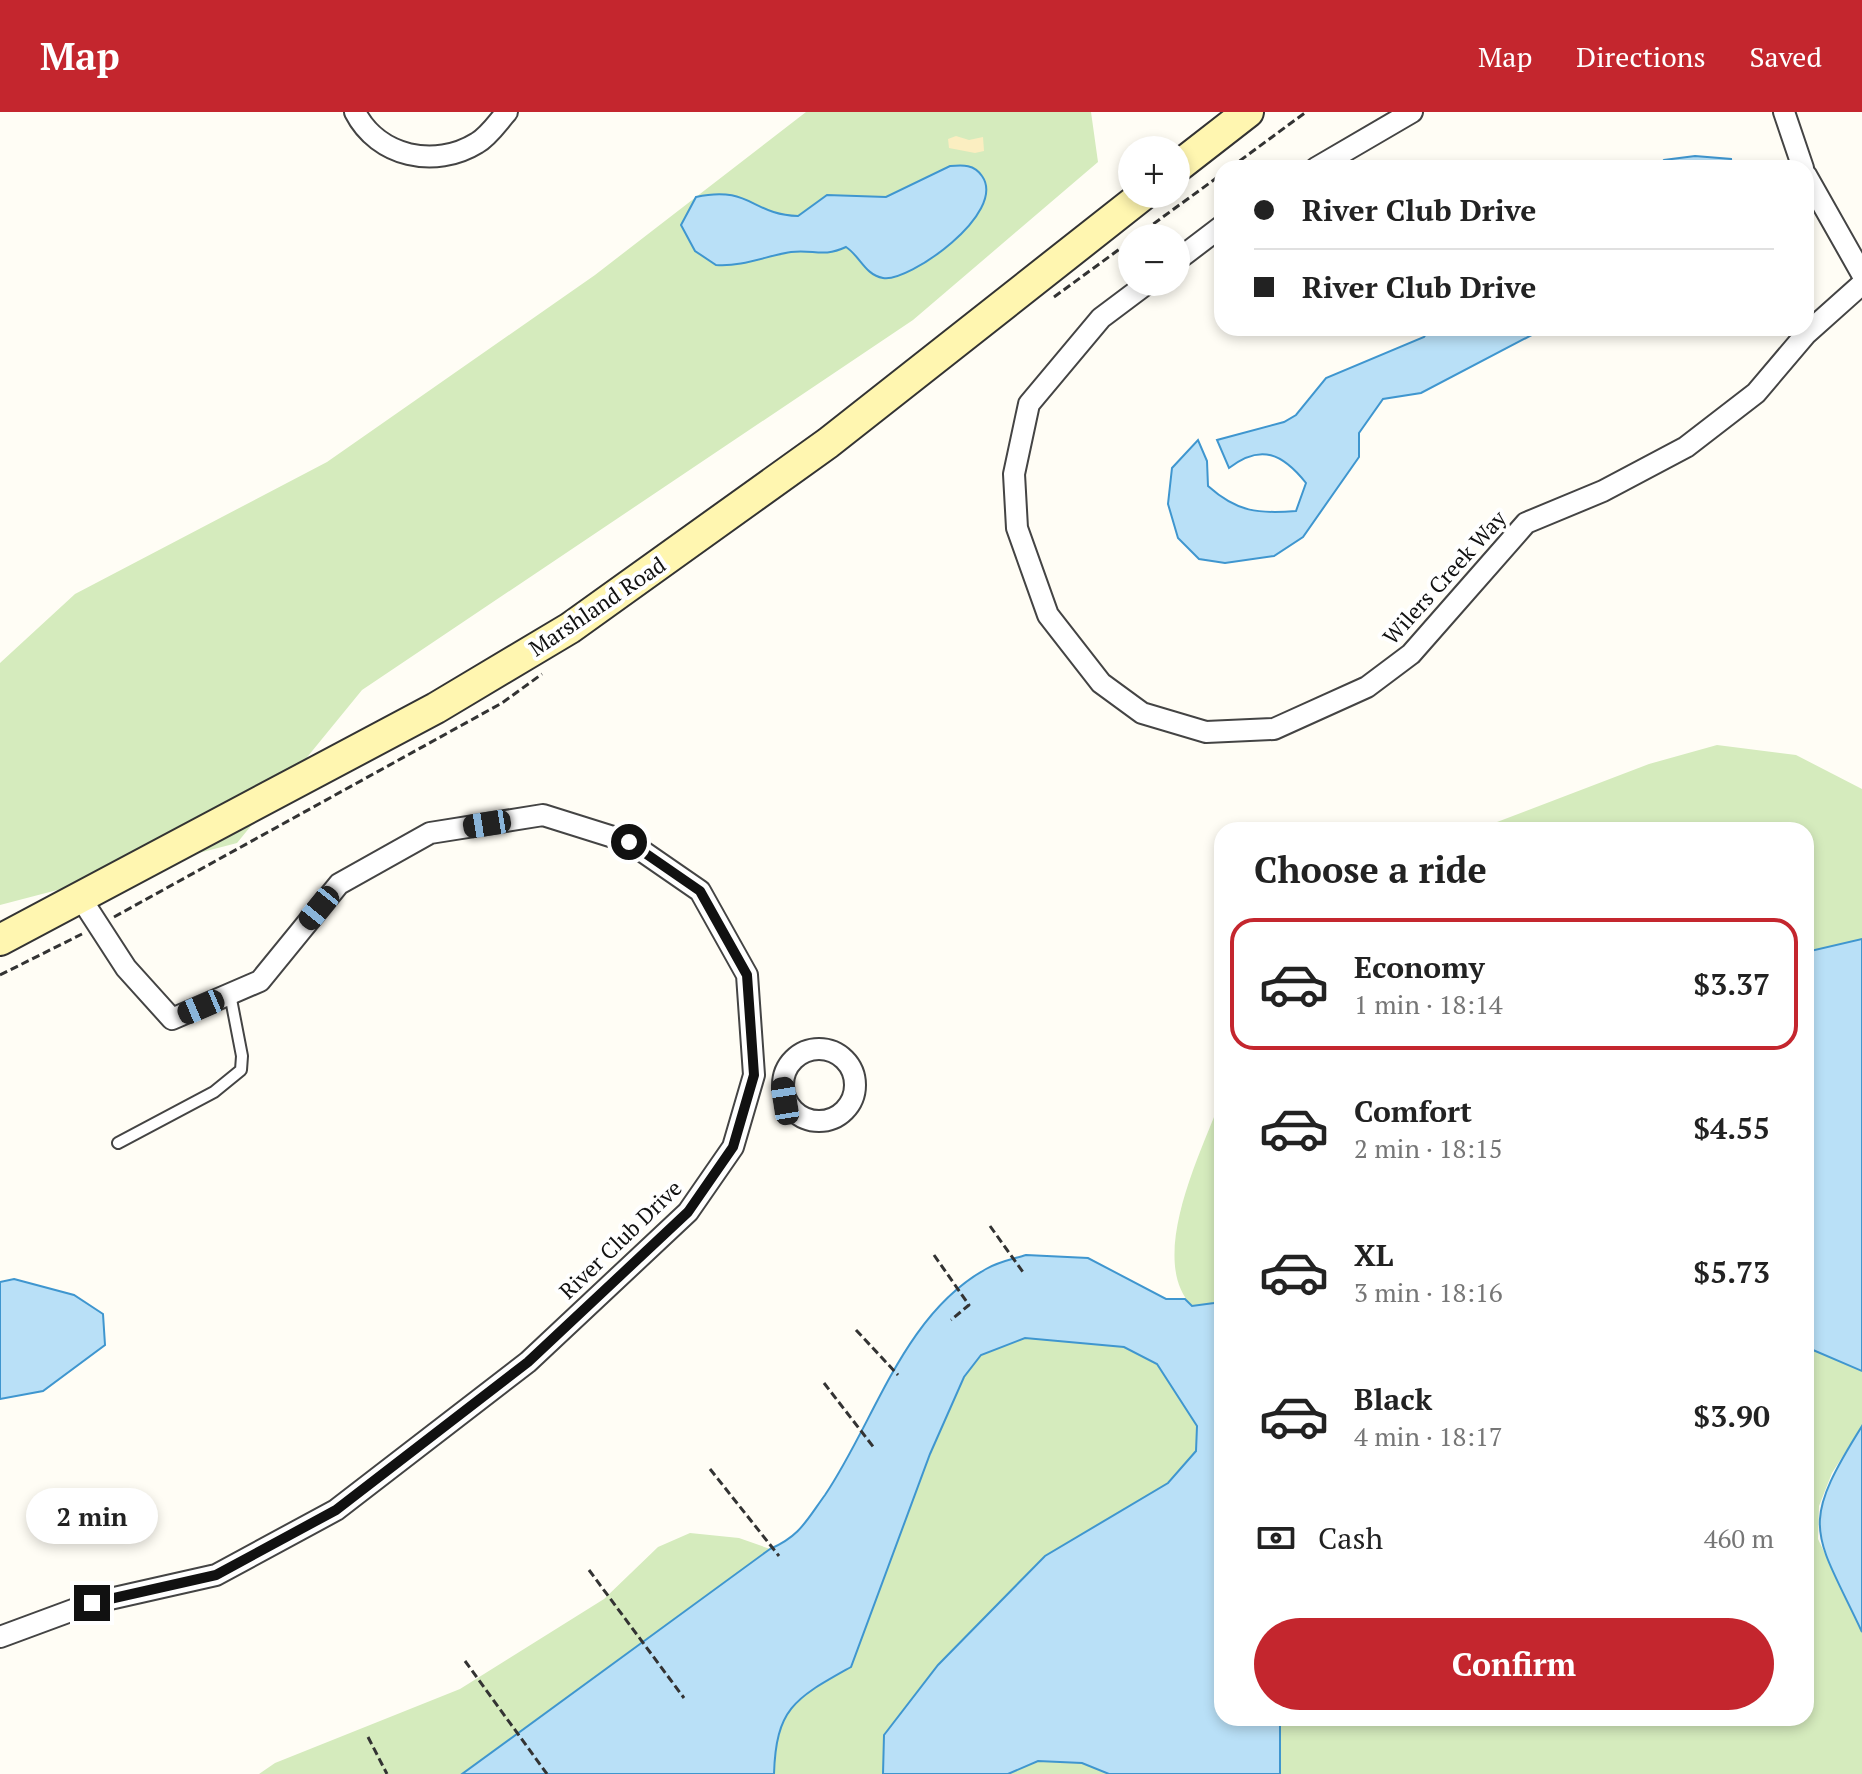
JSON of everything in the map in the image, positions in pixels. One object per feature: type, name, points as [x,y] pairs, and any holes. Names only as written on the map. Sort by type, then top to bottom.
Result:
[{"type":"street","points":[[355,112],[363,128],[382,144],[412,156],[436,157],[461,152],[481,141],[507,112]]},
{"type":"street","points":[[1190,157],[1248,112]]},
{"type":"street","points":[[1330,160],[1412,112]]},
{"type":"street","points":[[1784,112],[1800,160]]},
{"type":"street","points":[[1814,189],[1862,274]]},
{"type":"street","name":"Marshland Road","points":[[0,940],[436,708],[570,628],[828,443],[1126,208]]},
{"type":"street","points":[[1190,250],[1214,232]]},
{"type":"street","name":"Wilers Creek Way","points":[[1814,327],[1862,284]]},
{"type":"street","name":"Wilers Creek Way","points":[[1130,296],[1101,318],[1029,404],[1014,474],[1017,528],[1048,615],[1101,683],[1142,713],[1206,732],[1274,729],[1367,687],[1411,654],[1526,523],[1603,491],[1686,447],[1756,393],[1804,336]]},
{"type":"street","name":"River Club Drive","points":[[0,1637],[92,1603],[216,1575],[336,1510],[528,1362],[688,1212],[733,1147],[754,1075],[747,975],[700,891],[629,842],[543,815],[430,833],[339,884],[260,981],[172,1019],[126,968],[80,897]]},
{"type":"street","points":[[754,1075],[782,1079]]},
{"type":"lane","points":[[118,1143],[214,1092],[241,1070],[242,1056],[230,994]]},
{"type":"path","points":[[1241,160],[1306,112]]},
{"type":"path","points":[[1153,224],[1214,180]]},
{"type":"path","points":[[990,1226],[1023,1272]]},
{"type":"path","points":[[934,1255],[969,1305],[951,1320]]},
{"type":"path","points":[[856,1330],[898,1375]]},
{"type":"path","points":[[824,1383],[875,1449]]},
{"type":"path","points":[[710,1469],[779,1556]]},
{"type":"path","points":[[589,1570],[684,1698]]},
{"type":"path","points":[[465,1661],[547,1774]]},
{"type":"path","points":[[368,1737],[387,1774]]},
{"type":"green space","points":[[806,112],[1091,112],[1098,162],[913,320],[362,690],[237,843],[0,905],[0,663],[75,594],[327,462],[595,275]]},
{"type":"green space","points":[[1717,745],[1796,755],[1862,789],[1862,939],[1814,950],[1814,822],[1497,822],[1649,764]]},
{"type":"green space","points":[[1214,1117],[1214,1303],[1192,1306],[1179,1286],[1175,1261],[1176,1233],[1192,1173]]},
{"type":"green space","points":[[1025,1338],[1124,1347],[1157,1364],[1197,1426],[1196,1451],[1168,1483],[1045,1556],[884,1735],[883,1774],[774,1774],[775,1740],[786,1712],[815,1687],[851,1667],[930,1454],[964,1377],[981,1354]]},
{"type":"green space","points":[[1814,1350],[1862,1371],[1862,1426],[1832,1473],[1819,1506],[1818,1539],[1862,1632],[1862,1774],[1280,1774],[1280,1726],[1814,1726]]},
{"type":"green space","points":[[690,1533],[739,1538],[770,1549],[462,1774],[259,1774],[275,1763],[460,1689],[604,1599],[658,1547]]},
{"type":"green space","points":[[1038,1761],[1082,1763],[1109,1774],[1008,1774]]},
{"type":"sand","points":[[956,136],[969,140],[983,137],[984,151],[975,153],[949,148],[948,139]]},
{"type":"water","points":[[1695,156],[1731,160],[1664,160]]},
{"type":"water","points":[[950,166],[972,167],[982,176],[986,191],[981,208],[952,243],[932,258],[895,277],[883,278],[872,273],[846,247],[824,253],[799,251],[745,263],[716,265],[695,251],[681,225],[696,197],[714,194],[740,197],[770,211],[798,216],[827,195],[886,197]]},
{"type":"water","points":[[1530,336],[1421,393],[1383,399],[1359,433],[1359,457],[1303,537],[1274,556],[1225,563],[1199,559],[1178,538],[1168,504],[1172,468],[1198,440],[1207,461],[1208,486],[1219,495],[1249,509],[1296,511],[1306,483],[1289,465],[1271,455],[1261,454],[1241,460],[1229,468],[1217,440],[1284,422],[1296,415],[1326,378],[1424,337]]},
{"type":"water","points":[[1862,939],[1862,1371],[1814,1350],[1814,950]]},
{"type":"water","points":[[1026,1255],[1088,1258],[1166,1299],[1185,1299],[1192,1306],[1214,1303],[1214,1726],[1280,1726],[1280,1774],[1109,1774],[1082,1763],[1038,1761],[1008,1774],[883,1774],[884,1735],[938,1665],[1045,1556],[1168,1483],[1196,1451],[1197,1426],[1157,1364],[1124,1347],[1025,1338],[981,1355],[964,1377],[930,1454],[851,1667],[816,1687],[793,1707],[779,1733],[774,1774],[462,1774],[796,1533],[825,1495],[893,1372],[933,1313],[957,1289],[986,1269]]},
{"type":"water","points":[[14,1279],[74,1295],[103,1314],[105,1345],[43,1391],[0,1399],[0,1282]]},
{"type":"water","points":[[1862,1426],[1862,1632],[1824,1549],[1820,1529],[1821,1509],[1828,1487]]},
{"type":"route","points":[[92,1603],[216,1575],[336,1510],[528,1362],[688,1212],[733,1147],[754,1075],[747,975],[700,891],[629,842]]}]
